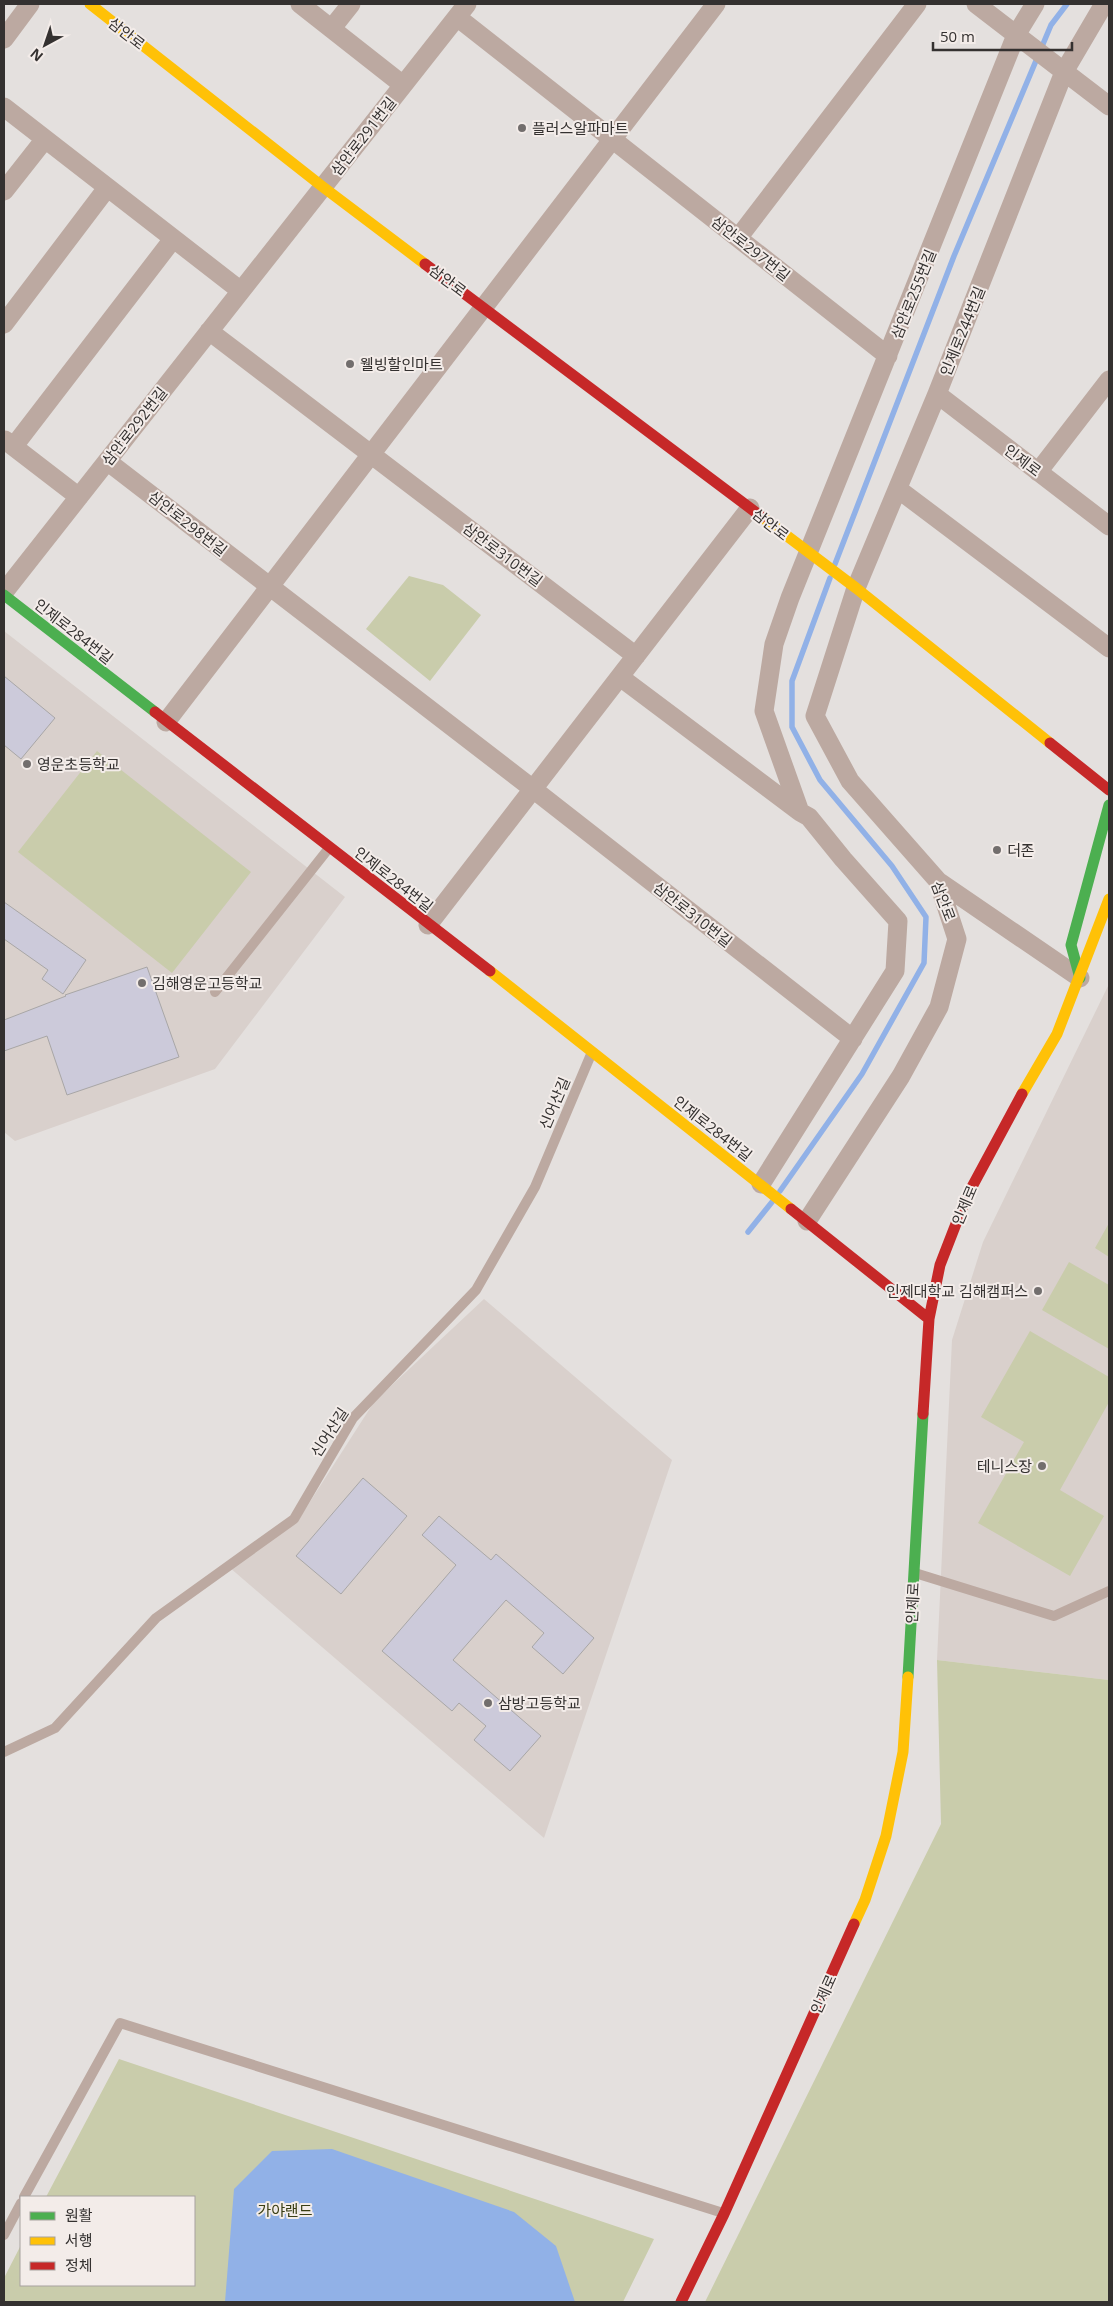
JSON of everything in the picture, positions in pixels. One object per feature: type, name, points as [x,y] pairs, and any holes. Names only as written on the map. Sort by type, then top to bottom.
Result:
[{"type":"main road","name":"삼안로","points":[[90,4],[323,187],[854,586]]},
{"type":"main road","points":[[854,586],[1109,790]]},
{"type":"main road","name":"인제로284번길","points":[[4,594],[166,722],[593,1051],[801,1216]]},
{"type":"main road","points":[[1080,978],[1071,945],[1109,805]]},
{"type":"main road","name":"인제로","points":[[681,2302],[724,2214],[865,1900],[886,1836],[903,1752],[929,1319],[940,1265],[966,1198],[993,1146],[1057,1034],[1109,899]]},
{"type":"main road","points":[[801,1216],[929,1319]]},
{"type":"street","points":[[4,39],[30,4]]},
{"type":"street","name":"삼안로291번길","points":[[300,4],[403,84]]},
{"type":"street","points":[[332,28],[351,4]]},
{"type":"street","points":[[166,722],[268,586],[716,4]]},
{"type":"street","points":[[738,238],[917,4]]},
{"type":"street","points":[[976,4],[1109,106]]},
{"type":"street","points":[[1019,37],[1035,4]]},
{"type":"street","name":"인제로244번길","points":[[854,586],[898,489],[937,394],[1061,69],[1104,4]]},
{"type":"street","name":"삼안로291번길","points":[[323,187],[462,10]]},
{"type":"street","name":"삼안로297번길","points":[[462,10],[613,140],[888,356]]},
{"type":"street","name":"삼안로255번길","points":[[812,555],[888,356],[1019,37]]},
{"type":"street","points":[[4,107],[241,291]]},
{"type":"street","points":[[4,191],[45,139]]},
{"type":"street","name":"삼안로292번길","points":[[4,594],[323,187]]},
{"type":"street","points":[[4,324],[107,188]]},
{"type":"street","points":[[79,497],[9,443],[173,239]]},
{"type":"street","points":[[209,331],[370,453]]},
{"type":"street","points":[[1038,472],[1109,380]]},
{"type":"street","name":"인제로","points":[[937,394],[1109,524]]},
{"type":"street","name":"삼안로310번길","points":[[370,453],[636,656]]},
{"type":"street","name":"삼안로298번길","points":[[107,461],[268,586]]},
{"type":"street","points":[[898,489],[1109,648]]},
{"type":"street","points":[[428,925],[750,508]]},
{"type":"street","points":[[800,812],[764,711],[774,644],[812,555]]},
{"type":"street","name":"삼안로310번길","points":[[268,586],[533,789],[853,1039]]},
{"type":"street","name":"삼안로","points":[[801,1216],[901,1076],[939,1007],[957,939],[938,881],[850,780],[815,716],[854,586]]},
{"type":"street","points":[[620,676],[809,817],[843,859],[898,920],[895,971],[763,1186]]},
{"type":"street","points":[[938,881],[1080,978]]},
{"type":"lane","points":[[215,992],[330,848]]},
{"type":"lane","name":"신어산길","points":[[4,1752],[55,1728],[156,1618],[294,1519],[353,1418],[476,1290],[535,1187],[593,1051]]},
{"type":"lane","points":[[914,1572],[1054,1616],[1109,1591]]},
{"type":"lane","points":[[25,2196],[120,2023],[724,2214]]},
{"type":"lane","points":[[4,2235],[20,2205]]},
{"type":"shaded area","name":"김해영운고등학교","points":[[4,631],[345,897],[215,1069],[15,1141],[4,1132]]},
{"type":"shaded area","name":"인제대학교 김해캠퍼스","points":[[1109,984],[1109,1680],[937,1660],[952,1340],[983,1242]]},
{"type":"shaded area","name":"삼방고등학교","points":[[484,1299],[672,1460],[544,1838],[229,1567],[297,1522],[374,1402]]},
{"type":"green space","points":[[409,576],[443,585],[481,615],[430,681],[366,629]]},
{"type":"green space","points":[[97,751],[251,872],[172,973],[18,852]]},
{"type":"green space","points":[[1109,1223],[1109,1257],[1095,1248]]},
{"type":"green space","points":[[1069,1262],[1109,1285],[1109,1349],[1042,1310]]},
{"type":"green space","name":"테니스장","points":[[1030,1331],[1109,1377],[1109,1402],[1060,1490],[1104,1516],[1070,1576],[978,1523],[1024,1442],[981,1417]]},
{"type":"green space","points":[[937,1660],[1109,1680],[1109,2302],[705,2302],[941,1824]]},
{"type":"green space","name":"가야랜드","points":[[119,2059],[654,2239],[623,2302],[4,2302],[4,2278],[20,2247],[20,2286],[195,2286],[195,2196],[47,2196]]},
{"type":"water","points":[[332,2149],[514,2212],[556,2246],[575,2302],[225,2302],[234,2189],[272,2151]]},
{"type":"building","points":[[4,676],[55,718],[21,759],[4,745]]},
{"type":"building","points":[[4,902],[86,960],[63,994],[42,979],[48,970],[4,939]]},
{"type":"building","points":[[147,967],[179,1057],[67,1095],[47,1036],[4,1051],[4,1020],[65,995]]},
{"type":"building","points":[[363,1478],[407,1516],[341,1594],[296,1556]]},
{"type":"building","points":[[439,1516],[491,1560],[496,1554],[594,1638],[563,1674],[532,1647],[544,1633],[506,1600],[453,1660],[541,1736],[510,1771],[474,1740],[486,1726],[459,1703],[452,1711],[382,1651],[456,1565],[422,1535]]},
{"type":"waterway","points":[[835,564],[954,256],[1051,25],[1067,4]]},
{"type":"waterway","points":[[780,1191],[862,1074],[924,963],[926,917],[892,866],[820,780],[792,727],[792,681],[830,578]]},
{"type":"waterway","points":[[748,1232],[772,1202]]},
{"type":"traffic: fast","points":[[4,595],[155,712]]},
{"type":"traffic: fast","points":[[1080,978],[1071,945],[1109,805]]},
{"type":"traffic: fast","points":[[908,1677],[923,1414]]},
{"type":"traffic: slow","points":[[90,4],[323,187],[425,264]]},
{"type":"traffic: slow","points":[[762,517],[856,588],[1050,743]]},
{"type":"traffic: slow","points":[[1022,1094],[1057,1034],[1109,899]]},
{"type":"traffic: slow","points":[[490,971],[791,1209]]},
{"type":"traffic: slow","points":[[854,1924],[865,1900],[886,1836],[903,1752],[908,1677]]},
{"type":"traffic: jam","points":[[425,264],[762,517]]},
{"type":"traffic: jam","points":[[155,712],[490,971]]},
{"type":"traffic: jam","points":[[1050,743],[1109,790]]},
{"type":"traffic: jam","points":[[923,1414],[929,1319],[940,1265],[966,1198],[1022,1094]]},
{"type":"traffic: jam","points":[[791,1209],[929,1319]]},
{"type":"traffic: jam","points":[[681,2302],[724,2214],[854,1924]]},
{"type":"place","name":"플러스알파마트","points":[[522,128]]},
{"type":"place","name":"웰빙할인마트","points":[[350,364]]},
{"type":"place","name":"영운초등학교","points":[[27,764]]},
{"type":"place","name":"더존","points":[[997,850]]},
{"type":"place","name":"김해영운고등학교","points":[[142,983]]},
{"type":"place","name":"인제대학교 김해캠퍼스","points":[[1038,1291]]},
{"type":"place","name":"테니스장","points":[[1042,1466]]},
{"type":"place","name":"삼방고등학교","points":[[488,1703]]}]
